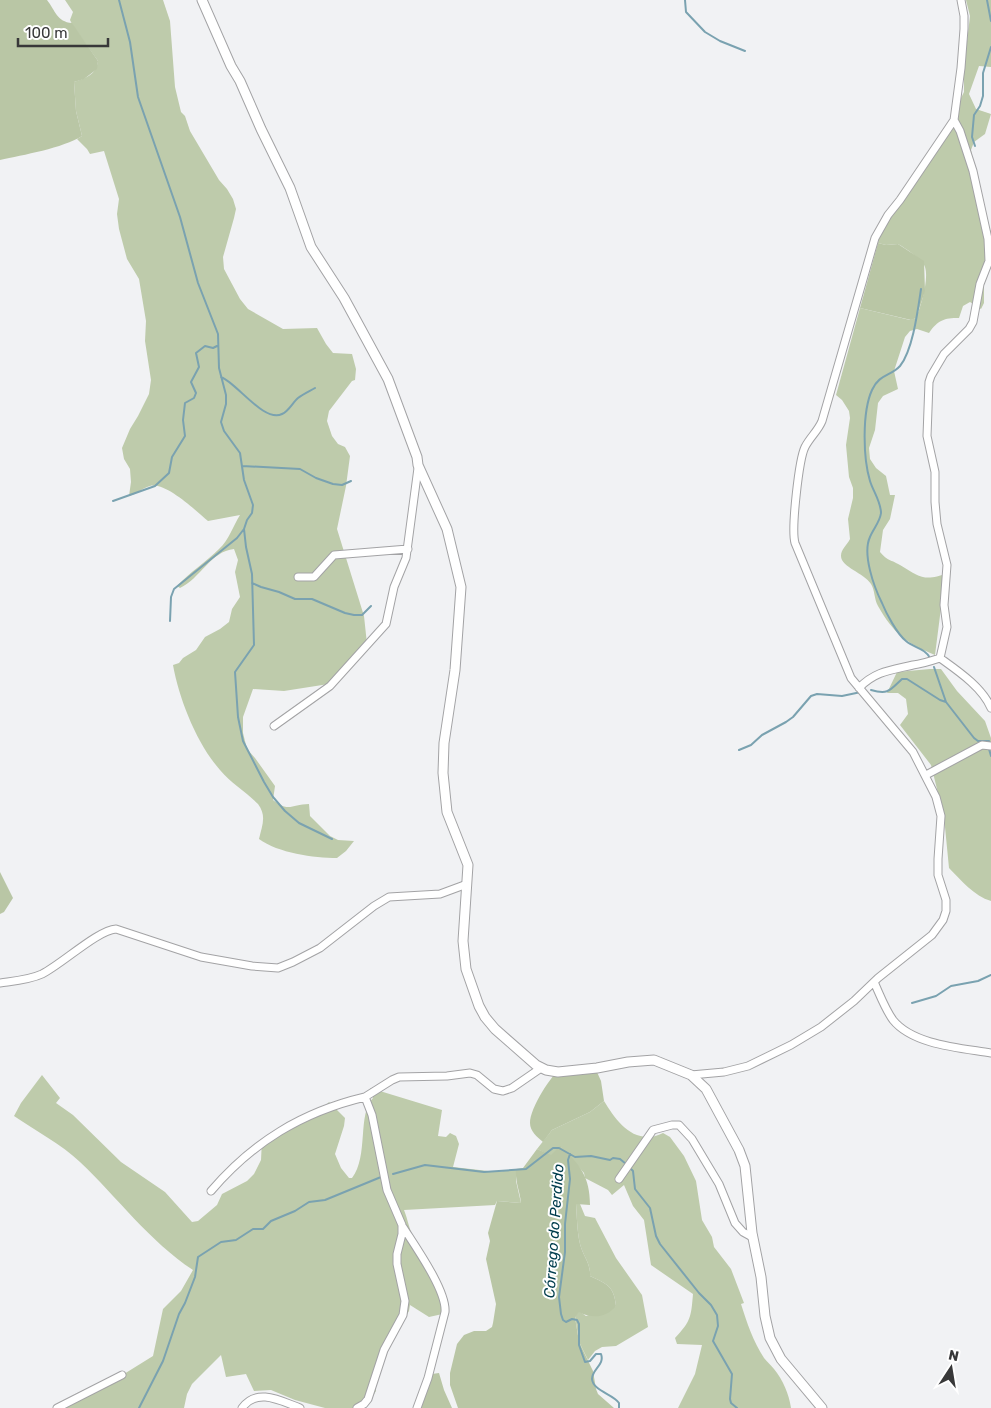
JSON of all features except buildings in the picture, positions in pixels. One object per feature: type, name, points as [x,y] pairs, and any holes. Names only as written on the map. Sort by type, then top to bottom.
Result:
[{"type":"street","points":[[202,0],[231,66],[240,80],[261,130],[290,188],[311,247],[344,298],[388,379],[418,465],[404,568],[394,587],[384,626],[330,686],[274,726]]},
{"type":"street","points":[[691,1075],[736,1070],[769,1056],[832,1019],[932,935],[945,914],[946,900],[938,875],[941,816],[936,797],[926,775],[904,740],[859,688],[847,670],[794,538],[794,515],[804,451],[822,421],[875,238],[888,215],[906,192],[954,120],[962,68],[964,16],[961,0]]},
{"type":"street","points":[[940,658],[947,628],[944,605],[947,565],[937,524],[935,472],[927,436],[929,382],[944,354],[973,322],[980,284],[987,267],[989,253],[988,239],[973,172],[960,131],[954,120]]},
{"type":"street","points":[[418,465],[447,528],[461,586],[455,670],[444,743],[443,773],[447,812],[468,866],[463,941],[466,969],[482,1012],[488,1022],[505,1039],[541,1068],[558,1072],[648,1060],[660,1062],[691,1075],[706,1089],[743,1160],[752,1237],[763,1287],[765,1316],[770,1338],[781,1359],[822,1408]]},
{"type":"street","points":[[298,577],[314,578],[334,555],[408,549]]},
{"type":"street","points":[[859,688],[866,680],[884,671],[940,658]]},
{"type":"street","points":[[940,658],[978,690],[986,698],[991,708]]},
{"type":"street","points":[[926,775],[982,745],[991,746]]},
{"type":"street","points":[[0,983],[41,974],[112,929],[147,938],[201,957],[252,966],[278,968],[320,948],[374,906],[389,897],[440,894],[466,884]]},
{"type":"street","points":[[874,982],[892,1019],[912,1036],[927,1041],[991,1053]]},
{"type":"street","points":[[211,1191],[246,1155],[273,1134],[332,1105],[364,1097],[399,1077],[447,1076],[470,1073],[477,1075],[494,1089],[503,1091],[512,1088],[541,1068]]},
{"type":"street","points":[[364,1097],[372,1115],[387,1190],[402,1224],[431,1273],[446,1305],[428,1378],[417,1408]]},
{"type":"street","points":[[619,1179],[654,1130],[672,1124],[679,1125],[692,1138],[719,1184],[735,1223],[743,1232],[752,1237]]},
{"type":"street","points":[[357,1408],[368,1399],[385,1346],[404,1315],[405,1302],[397,1264],[397,1254],[403,1230],[402,1224]]},
{"type":"street","points":[[57,1408],[122,1375]]},
{"type":"street","points":[[242,1408],[251,1399],[260,1396],[300,1408]]},
{"type":"green space","points":[[0,0],[47,0],[60,18],[72,23],[98,61],[97,69],[84,79],[74,82],[76,111],[82,136],[54,148],[0,160]]},
{"type":"green space","points":[[65,0],[163,0],[170,21],[175,87],[181,112],[185,116],[190,131],[219,180],[233,199],[236,209],[223,257],[224,269],[240,299],[248,309],[283,329],[317,328],[333,353],[352,354],[356,369],[355,380],[352,381],[329,411],[327,421],[332,436],[338,444],[345,447],[350,456],[337,529],[364,616],[367,644],[335,683],[284,691],[253,689],[243,717],[243,733],[247,749],[275,786],[273,800],[287,807],[309,804],[310,816],[330,836],[338,840],[354,841],[337,858],[296,854],[276,848],[259,839],[263,821],[261,808],[224,775],[204,747],[184,706],[173,665],[179,663],[183,658],[196,650],[205,637],[229,622],[232,609],[240,597],[235,572],[238,560],[234,549],[226,551],[212,560],[187,584],[180,588],[177,586],[222,545],[240,515],[208,521],[180,498],[157,486],[147,487],[129,496],[130,469],[124,459],[122,448],[149,394],[151,380],[145,341],[146,321],[139,279],[127,259],[119,229],[117,214],[119,199],[104,151],[90,154],[77,139],[82,136],[76,111],[74,82],[93,73],[98,61],[73,26],[70,20],[73,12]]},
{"type":"green space","points":[[966,0],[991,0],[991,67],[979,66],[969,94],[976,109],[991,114],[985,134],[974,142],[971,150],[983,223],[991,231],[991,259],[984,283],[984,303],[981,309],[970,302],[963,306],[959,318],[942,321],[935,325],[929,333],[917,329],[910,331],[905,337],[894,371],[898,389],[883,396],[878,403],[875,430],[869,448],[870,459],[876,468],[886,476],[890,495],[895,495],[890,519],[883,530],[880,552],[888,559],[922,577],[928,578],[948,573],[942,600],[935,655],[908,642],[895,631],[878,606],[871,584],[842,560],[842,551],[850,539],[848,519],[853,498],[853,488],[849,477],[846,445],[850,418],[849,411],[842,400],[836,395],[860,308],[910,320],[916,318],[920,307],[926,279],[924,264],[898,244],[886,245],[878,243],[880,234],[897,200],[928,164],[964,92],[964,67],[970,16]]},
{"type":"green space","points":[[878,243],[886,245],[898,244],[924,261],[925,291],[916,318],[911,320],[860,308]]},
{"type":"green space","points":[[941,669],[957,691],[985,721],[991,738],[991,901],[973,892],[949,868],[944,817],[931,765],[900,725],[908,714],[906,699],[898,693],[887,693],[897,672]]},
{"type":"green space","points":[[0,872],[13,898],[4,912],[0,914]]},
{"type":"green space","points":[[563,1066],[573,1066],[597,1072],[601,1081],[604,1101],[590,1112],[552,1130],[543,1142],[531,1129],[530,1123],[533,1109],[542,1092]]},
{"type":"green space","points":[[42,1075],[60,1098],[56,1103],[73,1115],[121,1162],[165,1192],[192,1222],[198,1221],[217,1205],[222,1194],[247,1181],[254,1174],[261,1160],[262,1140],[300,1117],[325,1106],[329,1102],[345,1118],[335,1154],[341,1168],[349,1178],[352,1178],[360,1158],[365,1114],[373,1098],[370,1088],[442,1110],[438,1136],[446,1137],[450,1133],[456,1136],[459,1144],[453,1167],[497,1172],[516,1169],[516,1181],[521,1203],[497,1201],[495,1205],[404,1210],[414,1239],[436,1274],[445,1293],[447,1313],[429,1317],[410,1305],[409,1311],[388,1347],[376,1381],[376,1391],[370,1401],[362,1408],[325,1408],[295,1400],[271,1390],[254,1391],[246,1374],[226,1377],[221,1355],[192,1384],[187,1394],[184,1408],[59,1408],[124,1374],[153,1356],[163,1309],[181,1291],[193,1270],[177,1259],[148,1233],[73,1155],[14,1116],[21,1103]]},
{"type":"green space","points":[[604,1101],[627,1130],[640,1136],[650,1137],[663,1133],[670,1137],[684,1156],[696,1181],[702,1220],[712,1237],[714,1247],[731,1269],[744,1303],[741,1304],[753,1338],[764,1358],[783,1382],[791,1408],[678,1408],[695,1374],[702,1345],[677,1344],[675,1338],[689,1318],[693,1294],[651,1265],[644,1220],[633,1206],[624,1185],[612,1195],[608,1190],[585,1178],[584,1173],[561,1147],[551,1156],[537,1149],[552,1130],[590,1112]]},
{"type":"green space","points":[[560,1146],[578,1165],[588,1186],[590,1205],[576,1204],[579,1239],[590,1276],[609,1286],[615,1299],[616,1306],[608,1313],[599,1316],[589,1316],[579,1312],[575,1317],[579,1342],[593,1371],[598,1394],[614,1408],[458,1408],[450,1385],[450,1373],[457,1344],[464,1335],[474,1331],[486,1331],[492,1327],[493,1323],[496,1304],[486,1259],[490,1241],[488,1233],[497,1201],[521,1203],[516,1169],[523,1168],[537,1149],[551,1155]]},
{"type":"green space","points":[[576,1204],[580,1204],[585,1216],[595,1218],[616,1258],[642,1295],[648,1327],[616,1346],[602,1347],[595,1351],[588,1360],[579,1342],[575,1316],[579,1311],[586,1316],[616,1306],[609,1286],[590,1276],[579,1239]]},
{"type":"green space","points":[[439,1373],[452,1408],[416,1408],[432,1374]]},
{"type":"waterway","points":[[119,0],[130,42],[138,97],[180,217],[198,283],[218,334],[219,368],[226,395],[226,404],[221,422],[224,431],[240,453],[244,480],[253,505],[252,513],[244,529],[252,574],[254,645],[235,672],[238,717],[243,741],[264,782],[273,797],[285,811],[299,823],[332,839]]},
{"type":"waterway","points":[[685,0],[686,12],[705,32],[720,41],[745,51]]},
{"type":"waterway","points":[[987,0],[991,21]]},
{"type":"waterway","points":[[975,146],[972,137],[974,115],[980,106],[983,96],[983,73],[991,47]]},
{"type":"waterway","points":[[921,289],[914,329],[905,359],[900,366],[878,381],[872,390],[866,410],[866,460],[870,481],[881,509],[879,519],[870,537],[867,552],[876,588],[892,623],[906,641],[925,652],[930,658]]},
{"type":"waterway","points":[[113,501],[155,486],[169,473],[172,457],[185,436],[183,420],[185,403],[194,398],[196,393],[191,382],[199,367],[196,353],[205,346],[213,348],[217,346]]},
{"type":"waterway","points":[[221,377],[259,408],[275,415],[284,413],[298,398],[315,388]]},
{"type":"waterway","points":[[242,466],[300,469],[316,478],[333,484],[342,485],[351,481]]},
{"type":"waterway","points":[[170,621],[171,597],[174,589],[237,538],[244,529]]},
{"type":"waterway","points":[[252,583],[295,599],[312,599],[354,615],[362,615],[371,606]]},
{"type":"waterway","points":[[934,667],[946,702],[974,738],[978,741],[989,741],[989,744]]},
{"type":"waterway","points":[[871,690],[886,692],[902,679],[907,679],[946,702]]},
{"type":"waterway","points":[[739,750],[751,745],[762,735],[793,717],[811,696],[817,694],[842,696],[861,692]]},
{"type":"waterway","points":[[989,749],[991,756]]},
{"type":"waterway","points":[[912,1003],[936,996],[951,986],[978,981],[991,975]]},
{"type":"waterway","name":"Córrego do Perdido","points":[[393,1174],[425,1165],[484,1172],[526,1169],[553,1148],[559,1148],[575,1157],[591,1156],[610,1160],[613,1158],[620,1159],[626,1164]]},
{"type":"waterway","name":"Córrego do Perdido","points":[[570,1154],[568,1160],[570,1179],[565,1224],[565,1252],[559,1297],[561,1314],[566,1322],[572,1319],[577,1320],[579,1324],[579,1345],[585,1362],[590,1361],[596,1354],[601,1354],[602,1358],[594,1372],[593,1383],[616,1400],[619,1403],[619,1408]]},
{"type":"waterway","points":[[629,1167],[633,1171],[635,1189],[650,1208],[656,1236],[660,1244],[699,1293],[711,1305],[717,1315],[718,1326],[713,1341],[732,1374],[730,1399],[731,1403],[737,1408]]},
{"type":"waterway","name":"Córrego do Perdido","points":[[139,1408],[163,1361],[179,1314],[195,1277],[198,1257],[221,1242],[236,1240],[253,1229],[263,1229],[271,1221],[295,1211],[309,1202],[325,1200],[381,1177]]}]
